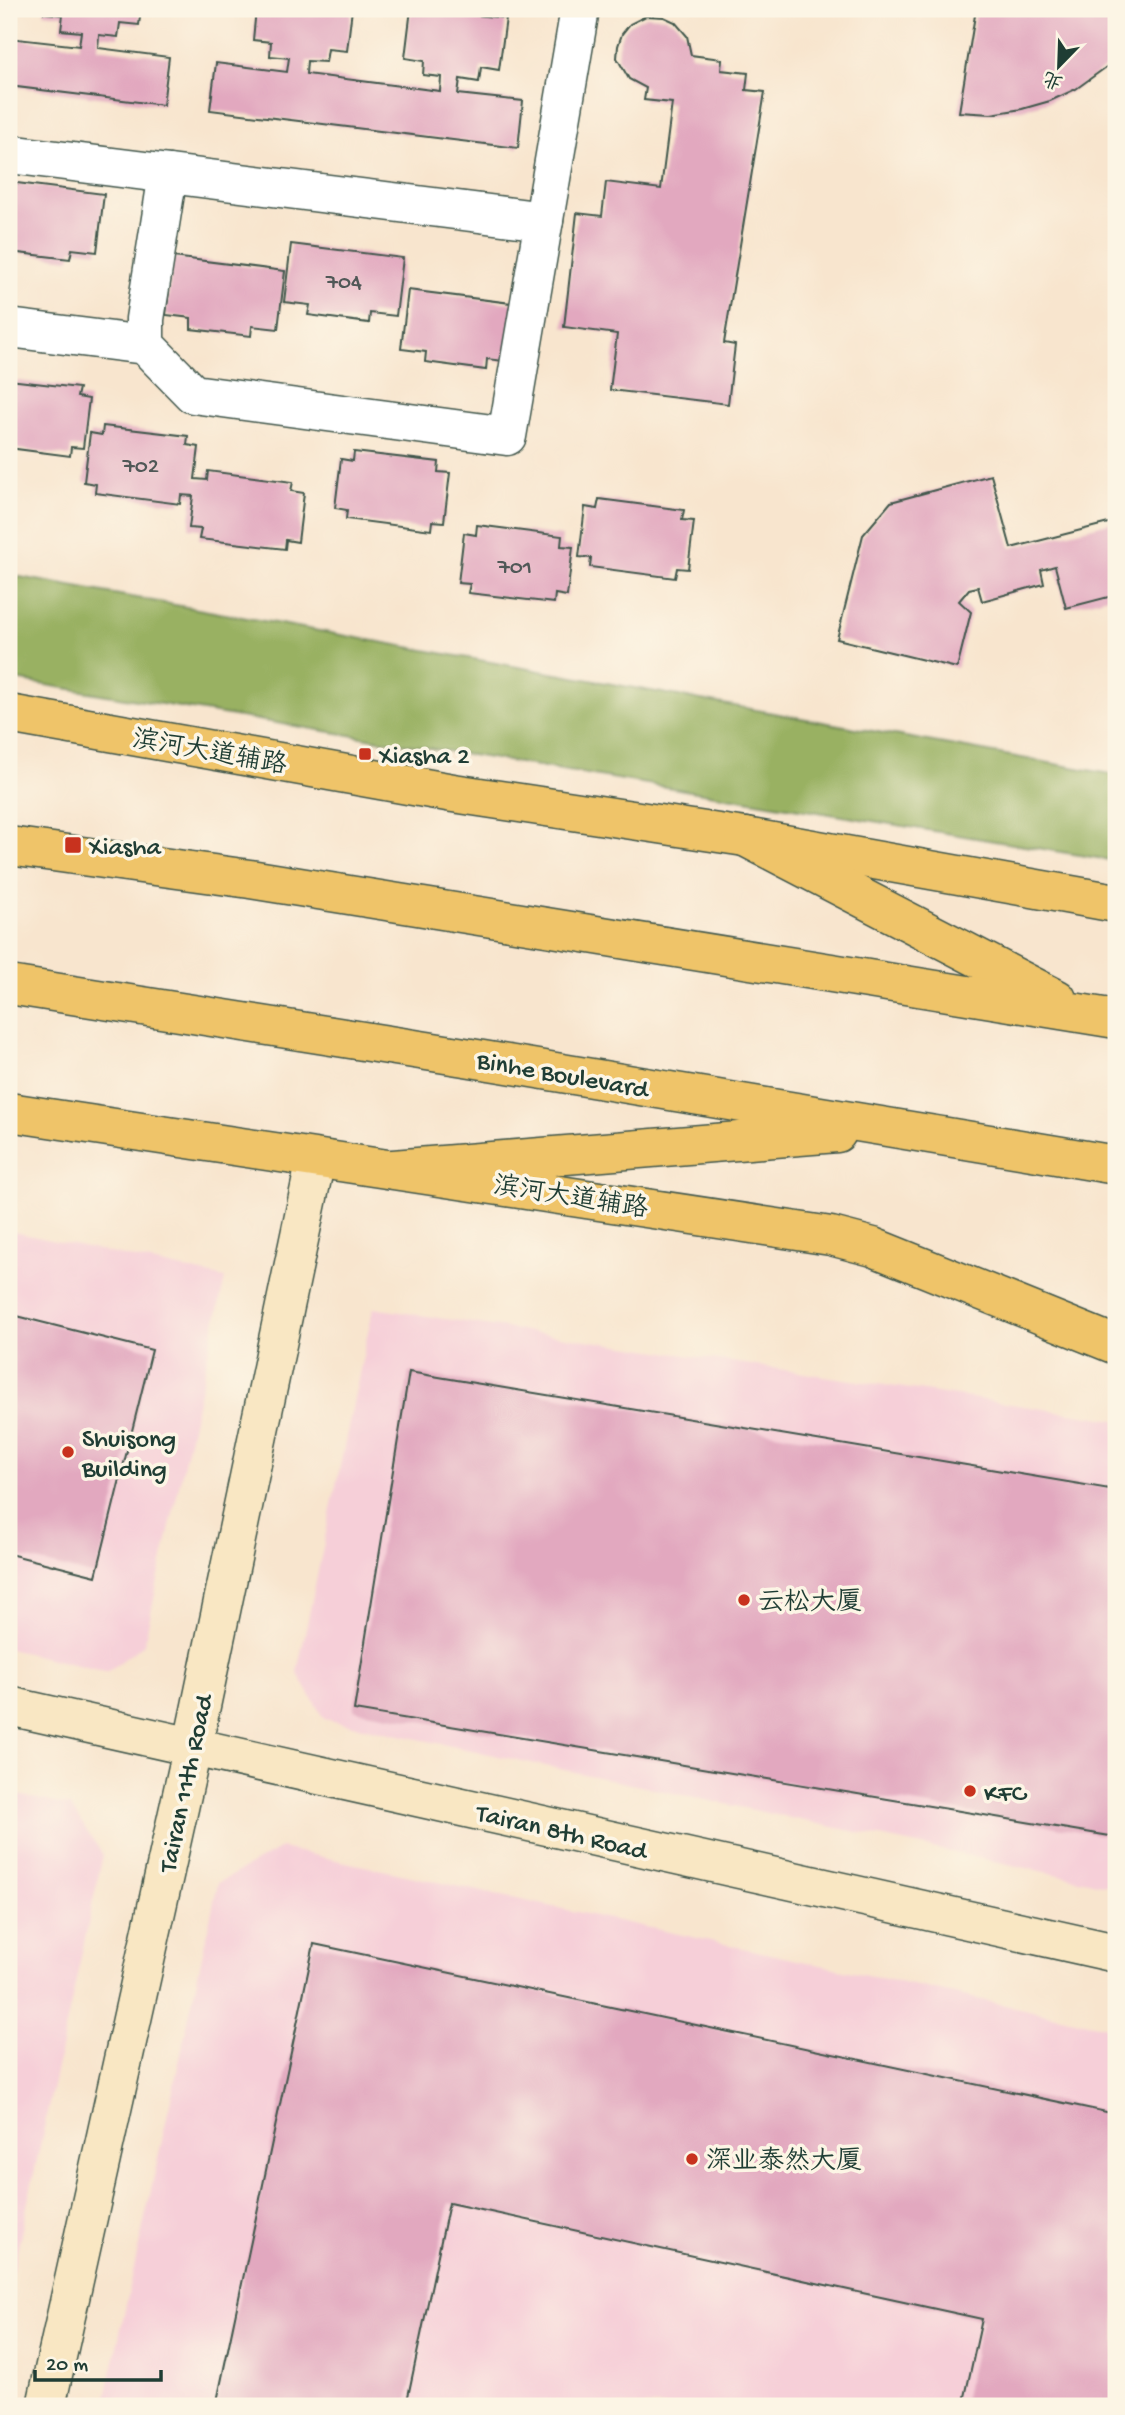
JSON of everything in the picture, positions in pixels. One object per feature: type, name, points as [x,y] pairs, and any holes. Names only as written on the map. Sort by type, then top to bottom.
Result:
[{"type":"main road","name":"滨河大道辅路","points":[[9,714],[453,793],[745,837],[1116,903]]},
{"type":"main road","points":[[745,837],[1102,1017]]},
{"type":"main road","points":[[9,846],[250,879],[1102,1017]]},
{"type":"main road","name":"Binhe Boulevard","points":[[9,985],[1116,1165]]},
{"type":"main road","name":"滨河大道辅路","points":[[9,1112],[831,1236],[873,1247],[1116,1345]]},
{"type":"main road","points":[[393,1169],[895,1129]]},
{"type":"street","points":[[9,328],[145,345],[193,394],[508,436],[580,9]]},
{"type":"street","points":[[9,154],[544,221]]},
{"type":"street","points":[[145,345],[145,319],[168,174]]},
{"type":"street","name":"Tairan 11th Road","points":[[46,2406],[192,1747],[316,1159]]},
{"type":"street","name":"Tairan 8th Road","points":[[9,1706],[1116,1953]]},
{"type":"shaded area","name":"Shuisong Building","points":[[9,1231],[225,1278],[144,1644],[107,1672],[9,1649]]},
{"type":"shaded area","name":"云松大厦","points":[[373,1308],[1116,1420],[1116,1887],[324,1719],[297,1672]]},
{"type":"shaded area","points":[[9,1793],[70,1806],[103,1855],[9,2289]]},
{"type":"shaded area","points":[[281,1848],[1116,2029],[1116,2406],[104,2406],[218,1883]]},
{"type":"green space","points":[[9,575],[1116,775],[1116,861],[9,679]]},
{"type":"building","points":[[45,9],[141,9],[139,25],[120,23],[118,37],[99,35],[98,48],[169,57],[163,105],[9,86],[9,38],[79,46],[81,32],[61,30],[63,15],[44,13]]},
{"type":"building","points":[[256,9],[352,9],[347,51],[328,49],[326,62],[307,61],[306,74],[440,91],[441,77],[423,75],[424,61],[405,58],[411,9],[506,18],[499,70],[481,67],[479,82],[460,79],[458,94],[523,101],[518,148],[210,110],[216,63],[287,72],[289,58],[270,56],[271,42],[253,40]]},
{"type":"building","points":[[976,9],[1116,9],[1116,60],[1076,89],[1050,101],[991,114],[959,112]]},
{"type":"building","points":[[646,16],[664,17],[675,22],[687,36],[691,55],[722,59],[721,70],[748,73],[746,90],[765,92],[724,343],[735,345],[728,404],[610,390],[617,334],[564,327],[577,213],[602,216],[606,182],[661,189],[672,103],[644,100],[646,88],[629,79],[617,58],[622,34],[630,24]]},
{"type":"building","points":[[9,182],[104,194],[97,252],[72,249],[70,259],[10,252]]},
{"type":"building","points":[[291,244],[403,258],[396,316],[370,313],[369,323],[308,315],[310,305],[284,302]]},
{"type":"building","points":[[173,257],[285,271],[278,329],[252,326],[251,336],[191,329],[191,318],[166,315]]},
{"type":"building","points":[[408,290],[519,304],[512,362],[487,359],[486,370],[425,362],[426,352],[401,349]]},
{"type":"building","points":[[9,380],[79,388],[77,397],[89,399],[83,448],[71,447],[70,456],[9,448]]},
{"type":"building","points":[[103,426],[188,436],[187,445],[199,447],[195,479],[207,480],[208,471],[293,482],[291,491],[304,493],[298,542],[286,540],[285,549],[199,539],[201,529],[189,528],[193,496],[181,495],[180,504],[95,493],[96,484],[84,482],[90,433],[102,435]]},
{"type":"building","points":[[354,452],[439,462],[438,472],[450,473],[444,522],[432,521],[431,530],[346,519],[347,510],[335,508],[341,459],[353,461]]},
{"type":"building","points":[[991,475],[1011,548],[1116,521],[1116,613],[1110,606],[1112,596],[1066,608],[1055,566],[1041,570],[1044,584],[982,601],[978,587],[969,589],[959,601],[971,612],[957,668],[837,639],[863,535],[891,502]]},
{"type":"building","points":[[599,499],[684,510],[682,520],[694,521],[688,569],[677,568],[675,578],[590,567],[591,558],[579,557],[585,507],[597,509]]},
{"type":"building","points":[[477,525],[562,536],[561,546],[573,547],[567,596],[555,594],[554,603],[468,593],[470,584],[458,583],[464,533],[476,535]]},
{"type":"building","name":"Shuisong Building","points":[[9,1314],[152,1350],[96,1576],[9,1554]]},
{"type":"building","name":"云松大厦","points":[[409,1372],[1116,1490],[1116,1837],[354,1710]]},
{"type":"building","name":"深业泰然大厦","points":[[314,1944],[1116,2114],[1116,2406],[963,2406],[982,2319],[449,2203],[406,2406],[216,2406]]},
{"type":"place","name":"Xiasha 2","points":[[365,754]]},
{"type":"place","name":"Xiasha","points":[[73,845]]},
{"type":"place","name":"Shuisong Building","points":[[68,1452]]},
{"type":"place","name":"云松大厦","points":[[744,1600]]},
{"type":"place","name":"KFC","points":[[970,1791]]},
{"type":"place","name":"深业泰然大厦","points":[[692,2159]]}]
